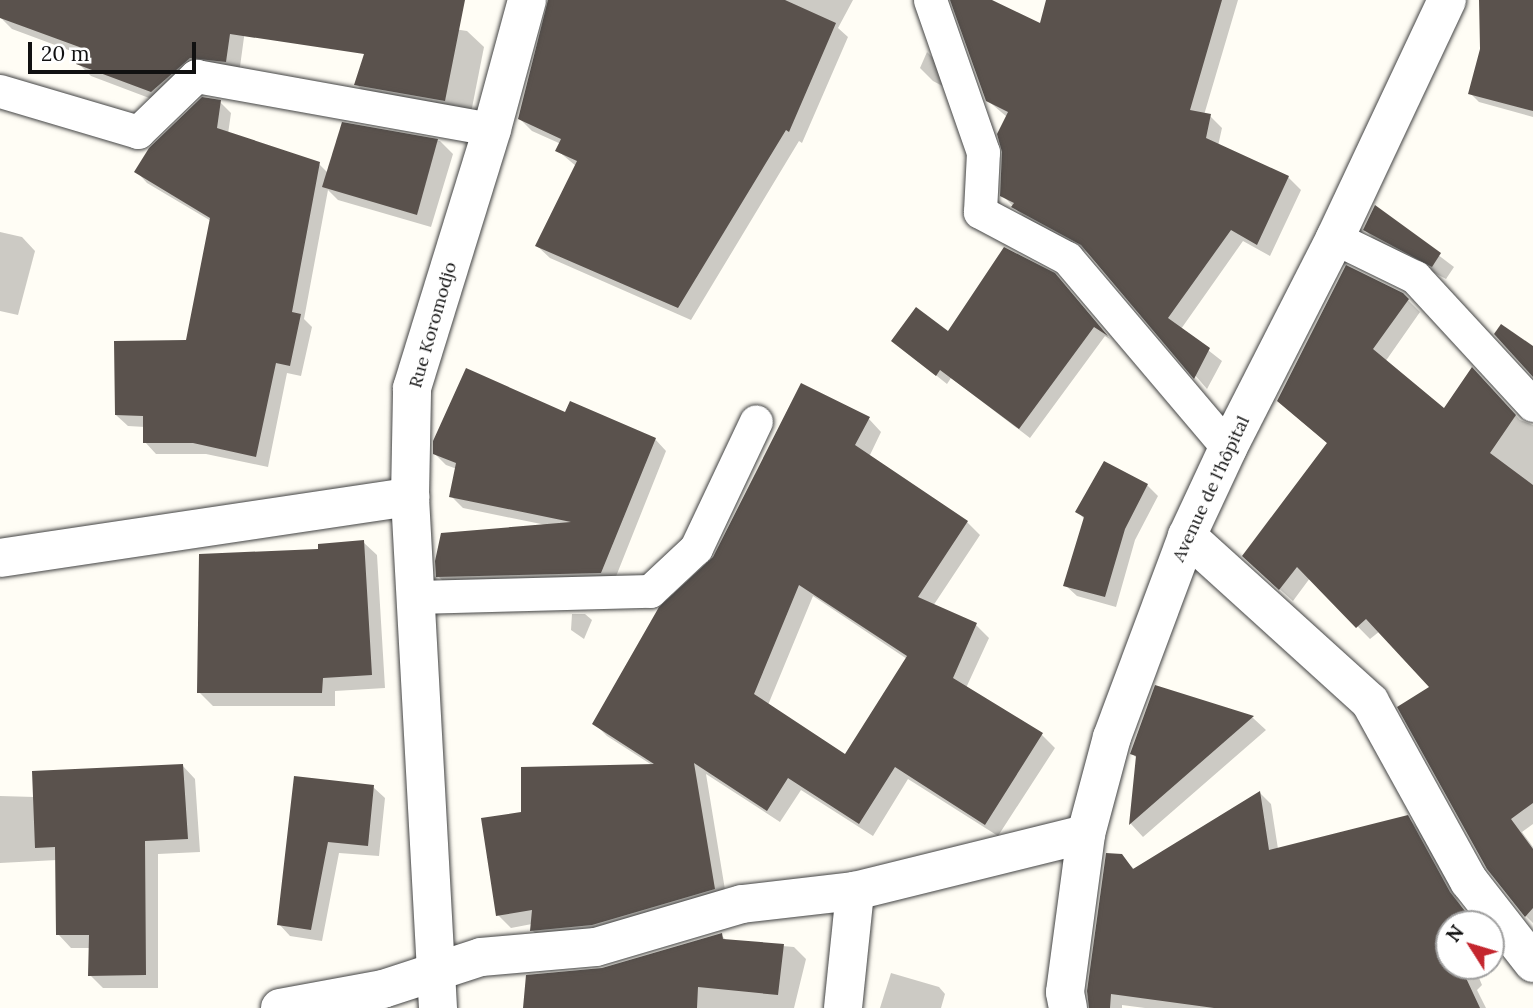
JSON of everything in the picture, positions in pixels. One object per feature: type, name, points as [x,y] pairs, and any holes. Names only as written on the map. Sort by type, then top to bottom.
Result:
[{"type":"street","name":"Rue Koromodjo","points":[[437,990],[410,497],[412,388],[492,130],[527,0]]},
{"type":"street","name":"Avenue de l'hôpital","points":[[1068,1008],[1065,992],[1086,834],[1112,737],[1187,537],[1228,448],[1335,238],[1447,0]]},
{"type":"street","points":[[0,558],[410,497]]},
{"type":"street","points":[[1187,537],[1370,702],[1469,881],[1533,963]]},
{"type":"street","points":[[280,1008],[383,989],[437,990],[481,957],[596,947],[742,904],[855,891],[1086,834]]},
{"type":"street","points":[[843,1008],[855,891]]},
{"type":"lane","points":[[930,0],[983,152],[979,212],[1067,258],[1228,448]]},
{"type":"lane","points":[[0,91],[138,132],[195,76],[492,130]]},
{"type":"lane","points":[[1335,238],[1415,277],[1533,405]]},
{"type":"lane","points":[[416,597],[650,591],[696,548],[756,421]]},
{"type":"building","points":[[0,0],[465,0],[445,101],[354,85],[364,54],[230,34],[226,62],[190,58],[151,92],[76,64],[82,48],[0,18]]},
{"type":"building","points":[[548,0],[785,0],[836,23],[789,132],[786,130],[678,308],[535,246],[577,161],[555,151],[561,139],[518,119]]},
{"type":"building","points":[[950,0],[992,0],[1040,23],[1046,0],[1222,0],[1190,110],[1211,114],[1206,138],[1289,176],[1257,245],[1231,230],[1168,318],[1210,348],[1194,379],[1081,245],[1011,207],[1014,203],[1000,196],[1002,152],[997,134],[1008,112],[986,101]]},
{"type":"building","points":[[1479,0],[1533,0],[1533,111],[1468,94],[1480,49]]},
{"type":"building","points":[[202,97],[221,100],[217,128],[320,162],[292,312],[301,314],[290,366],[276,363],[256,457],[193,443],[143,443],[143,416],[115,415],[114,341],[186,340],[210,218],[134,172],[149,148]]},
{"type":"building","points":[[342,122],[438,139],[417,215],[322,187]]},
{"type":"building","points":[[1375,205],[1441,253],[1432,267],[1363,230]]},
{"type":"building","points":[[1004,247],[1055,273],[1108,336],[1094,327],[1019,429],[940,370],[936,376],[891,341],[916,307],[948,331]]},
{"type":"building","points":[[1346,265],[1403,293],[1409,299],[1373,349],[1444,408],[1472,367],[1516,415],[1490,453],[1533,485],[1533,803],[1511,819],[1533,849],[1533,908],[1525,917],[1487,869],[1397,707],[1429,687],[1366,619],[1356,628],[1297,567],[1279,590],[1242,556],[1327,443],[1277,401]]},
{"type":"building","points":[[1501,324],[1533,346],[1533,377],[1494,334]]},
{"type":"building","points":[[466,368],[565,412],[570,401],[656,438],[601,573],[436,577],[435,561],[441,533],[571,522],[449,497],[456,463],[433,454],[433,441]]},
{"type":"building","points":[[801,383],[870,417],[855,445],[968,521],[918,597],[977,623],[953,678],[1043,733],[985,825],[895,767],[859,824],[788,778],[767,811],[694,763],[715,889],[592,925],[530,931],[532,910],[496,916],[481,818],[521,812],[521,767],[654,764],[592,724],[659,607],[713,557]],"holes":[[[799,585],[907,656],[845,754],[754,694]]]},
{"type":"building","points":[[1104,461],[1148,484],[1125,529],[1105,597],[1063,586],[1084,517],[1075,512]]},
{"type":"building","points":[[364,540],[372,675],[323,678],[322,693],[197,693],[199,554],[318,549],[318,544]]},
{"type":"building","points":[[1155,685],[1254,716],[1129,825],[1136,756],[1130,754]]},
{"type":"building","points":[[183,764],[188,839],[145,841],[146,975],[88,976],[89,935],[56,935],[55,847],[35,848],[32,771]]},
{"type":"building","points":[[294,776],[374,785],[368,846],[328,842],[311,930],[277,925]]},
{"type":"building","points":[[1260,791],[1269,850],[1408,815],[1450,892],[1464,910],[1435,910],[1435,980],[1467,980],[1480,1008],[1214,1008],[1111,994],[1110,1008],[1089,1008],[1087,991],[1106,853],[1122,854],[1133,869]]},
{"type":"building","points":[[722,933],[723,939],[784,944],[778,995],[698,987],[697,1008],[523,1008],[526,975],[602,968]]}]
